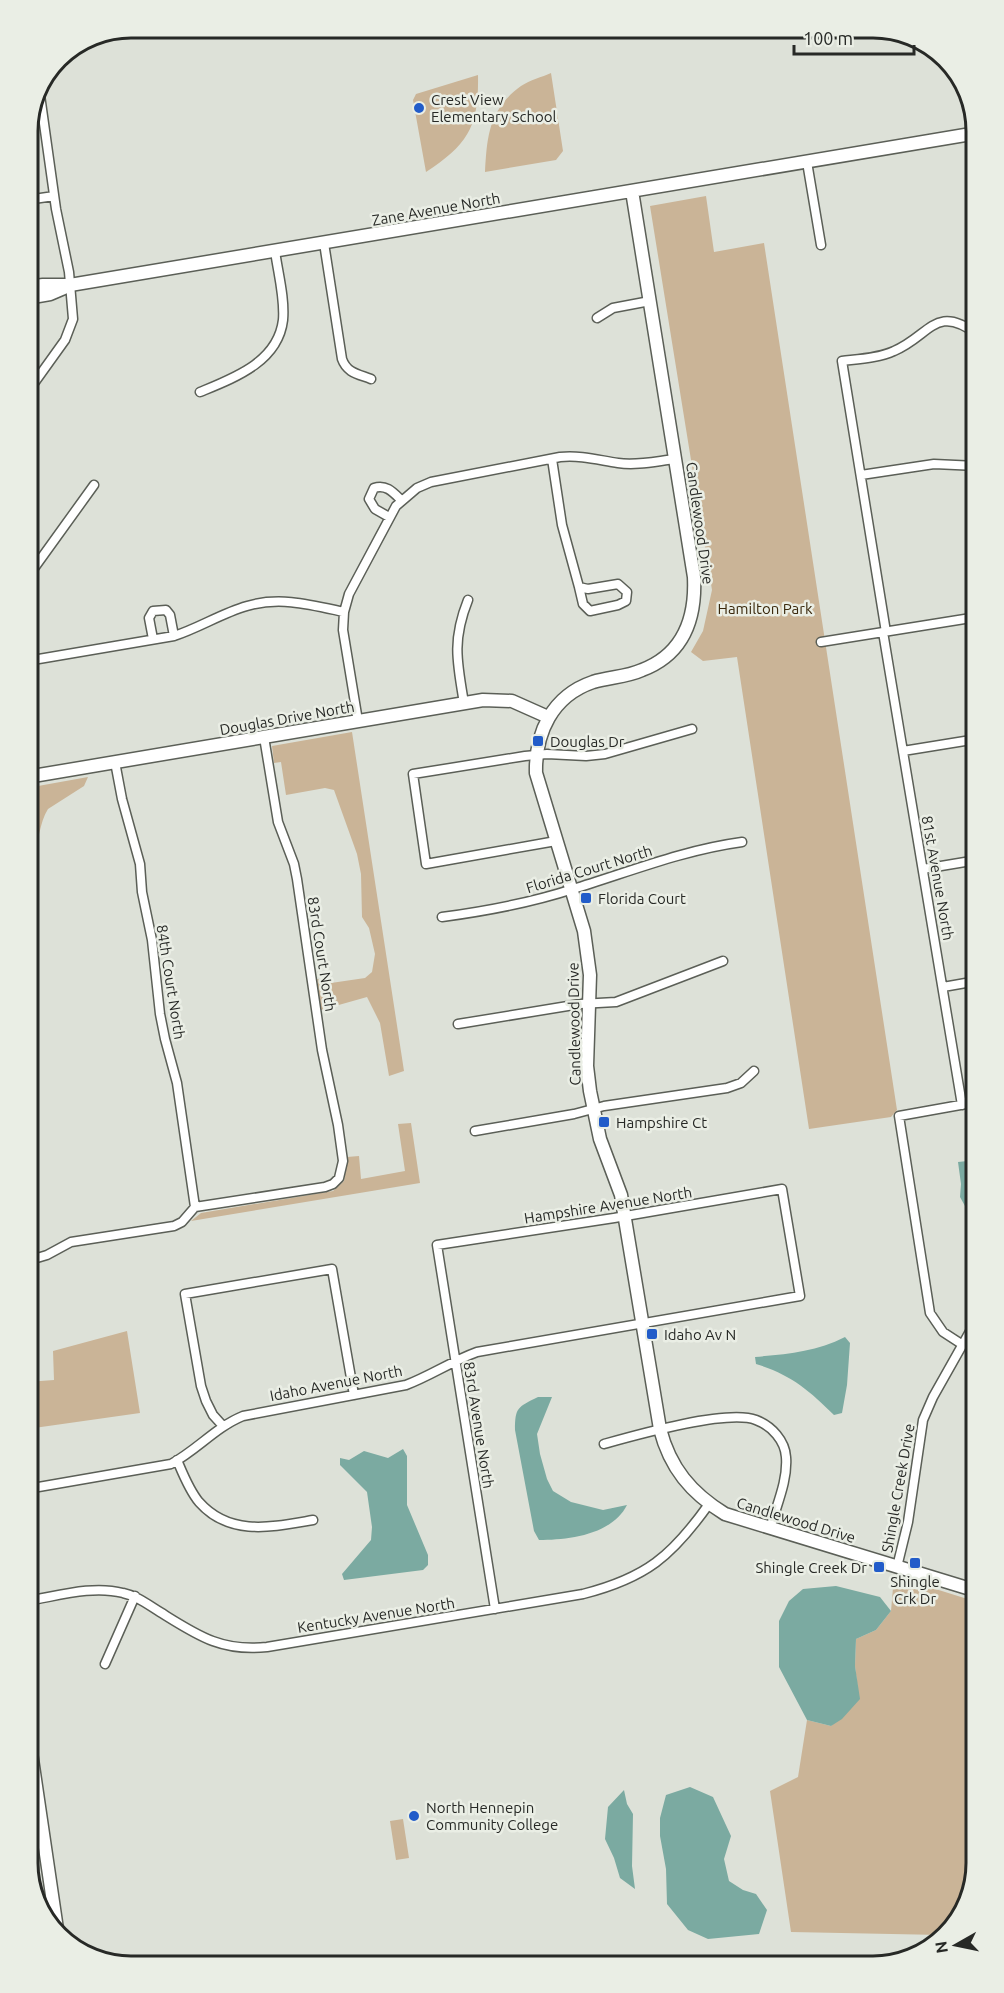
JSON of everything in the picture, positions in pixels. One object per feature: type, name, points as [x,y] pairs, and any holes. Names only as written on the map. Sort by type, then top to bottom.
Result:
[{"type":"street","points":[[38,377],[70,330],[73,319],[70,285],[54,196],[41,105]]},
{"type":"street","name":"Zane Avenue North","points":[[38,286],[70,285],[967,135]]},
{"type":"street","points":[[807,162],[821,245]]},
{"type":"street","name":"Candlewood Drive","points":[[633,191],[694,577],[694,608],[686,630],[670,653],[657,663],[643,670],[606,678],[577,689],[564,699],[548,717],[542,728],[536,755],[536,773],[584,931],[588,952],[590,1003],[587,1066],[592,1109],[600,1139],[617,1181],[660,1429],[671,1462],[682,1479],[695,1493],[725,1514],[967,1589]]},
{"type":"street","points":[[38,198],[54,196]]},
{"type":"street","points":[[324,243],[344,365],[350,372],[371,379]]},
{"type":"street","points":[[200,392],[231,379],[259,363],[275,343],[283,320],[283,308],[275,251]]},
{"type":"street","name":"Zane Avenue North","points":[[38,296],[50,294],[70,285]]},
{"type":"street","points":[[597,318],[613,308],[650,301]]},
{"type":"street","name":"81st Avenue North","points":[[962,1105],[903,751],[842,361],[891,353],[918,338],[928,328],[946,321],[967,326]]},
{"type":"street","points":[[358,721],[345,647],[344,612],[357,577],[388,517],[401,500],[417,488],[431,482],[552,459],[575,456],[619,464],[634,464],[675,459]]},
{"type":"street","points":[[552,459],[562,525],[583,604],[590,611],[626,601],[627,592],[618,584],[588,589],[579,587]]},
{"type":"street","points":[[861,475],[934,464],[967,466]]},
{"type":"street","points":[[38,563],[94,485]]},
{"type":"street","points":[[388,517],[371,505],[369,499],[374,488],[380,486],[387,488],[401,500]]},
{"type":"street","points":[[464,703],[457,658],[457,639],[468,600]]},
{"type":"street","points":[[38,659],[174,636],[192,631],[247,606],[265,602],[302,603],[344,612]]},
{"type":"street","points":[[153,639],[149,618],[153,611],[158,610],[166,610],[170,615],[174,636]]},
{"type":"street","points":[[821,642],[967,619]]},
{"type":"street","name":"Douglas Drive North","points":[[38,775],[483,700],[512,701],[537,710],[548,717]]},
{"type":"street","points":[[556,841],[426,864],[413,774],[536,755],[605,754],[692,729]]},
{"type":"street","name":"83rd Court North","points":[[195,1207],[333,1184],[339,1178],[343,1161],[322,1050],[297,879],[294,864],[278,822],[264,737]]},
{"type":"street","points":[[903,751],[967,741]]},
{"type":"street","name":"84th Court North","points":[[115,762],[122,799],[140,864],[144,906],[154,953],[160,1014],[177,1083],[195,1207]]},
{"type":"street","name":"Florida Court North","points":[[442,917],[489,910],[572,890],[699,849],[742,842]]},
{"type":"street","points":[[923,869],[967,862]]},
{"type":"street","points":[[458,1024],[590,1003],[616,1002],[723,961]]},
{"type":"street","points":[[943,987],[967,983]]},
{"type":"street","points":[[475,1131],[604,1106],[727,1088],[741,1083],[754,1071]]},
{"type":"street","points":[[963,1345],[944,1332],[930,1313],[899,1116],[967,1104]]},
{"type":"street","name":"Hampshire Avenue North","points":[[437,1245],[782,1190],[800,1296]]},
{"type":"street","points":[[37,1258],[71,1242],[174,1226],[182,1222],[195,1207]]},
{"type":"street","name":"83rd Avenue North","points":[[437,1245],[495,1609]]},
{"type":"street","points":[[223,1426],[213,1415],[201,1386],[185,1294],[332,1269],[354,1395]]},
{"type":"street","name":"Idaho Avenue North","points":[[37,1487],[159,1466],[177,1460],[190,1452],[233,1420],[254,1413],[406,1385],[486,1350],[643,1325],[800,1296]]},
{"type":"street","name":"Shingle Creek Drive","points":[[897,1567],[909,1522],[923,1420],[933,1397],[967,1338]]},
{"type":"street","points":[[604,1444],[660,1429],[732,1417],[756,1420],[771,1429],[782,1444],[786,1455],[786,1467],[770,1529]]},
{"type":"street","points":[[177,1460],[199,1501],[223,1521],[238,1526],[269,1528],[313,1520]]},
{"type":"street","name":"Kentucky Avenue North","points":[[37,1599],[95,1590],[112,1590],[135,1596],[203,1637],[234,1647],[250,1648],[583,1594],[627,1581],[665,1557],[689,1532],[709,1504]]},
{"type":"street","points":[[105,1664],[135,1596]]},
{"type":"street","points":[[37,1819],[42,1826],[55,1916]]},
{"type":"street","points":[[37,1827],[42,1826]]},
{"type":"green space","points":[[551,73],[563,151],[556,160],[485,172],[489,135],[502,104],[521,86]]},
{"type":"green space","points":[[478,75],[476,108],[468,132],[452,152],[426,172],[413,100],[416,94]]},
{"type":"green space","name":"Hamilton Park","points":[[706,196],[714,252],[764,243],[897,1110],[891,1117],[809,1129],[737,657],[703,661],[691,652],[703,631],[712,590],[650,206]]},
{"type":"green space","points":[[352,732],[404,1071],[389,1076],[380,1023],[367,997],[321,1010],[317,979],[331,983],[365,978],[372,972],[375,954],[369,928],[362,917],[361,874],[357,854],[334,790],[325,788],[286,795],[281,762],[274,763],[272,746]]},
{"type":"green space","points":[[88,777],[84,786],[48,809],[38,840],[38,786]]},
{"type":"green space","points":[[411,1123],[420,1183],[191,1221],[201,1213],[333,1191],[344,1181],[347,1157],[359,1156],[361,1179],[405,1171],[398,1124]]},
{"type":"green space","points":[[127,1331],[140,1413],[37,1428],[37,1381],[54,1380],[53,1351]]},
{"type":"green space","points":[[894,1576],[967,1599],[967,1863],[963,1887],[950,1915],[926,1915],[926,1935],[791,1932],[770,1791],[798,1777],[807,1720],[831,1726],[859,1699],[855,1666],[856,1639],[876,1630],[891,1611]]},
{"type":"green space","points":[[403,1819],[409,1858],[396,1860],[390,1821]]},
{"type":"water","points":[[967,1161],[967,1207],[960,1197],[958,1162]]},
{"type":"water","points":[[845,1337],[850,1343],[842,1413],[834,1415],[789,1378],[756,1364],[755,1357],[812,1349]]},
{"type":"water","points":[[538,1397],[552,1397],[537,1434],[547,1479],[553,1491],[571,1502],[603,1510],[627,1505],[611,1523],[588,1534],[539,1540],[534,1531],[515,1422],[519,1409]]},
{"type":"water","points":[[403,1449],[407,1456],[407,1505],[428,1555],[428,1565],[423,1570],[344,1580],[342,1574],[371,1540],[372,1527],[367,1492],[340,1465],[340,1458],[349,1460],[364,1451],[388,1458]]},
{"type":"water","points":[[836,1586],[880,1597],[891,1611],[876,1630],[856,1639],[855,1666],[860,1699],[842,1719],[831,1726],[807,1720],[779,1667],[779,1621],[789,1601],[803,1589]]},
{"type":"water","points":[[690,1787],[713,1797],[731,1836],[724,1859],[729,1881],[743,1890],[756,1894],[767,1910],[759,1934],[708,1939],[688,1930],[667,1904],[666,1869],[660,1836],[660,1818],[666,1795]]},
{"type":"water","points":[[624,1790],[627,1804],[633,1814],[632,1866],[635,1889],[620,1878],[605,1839],[608,1807]]},
{"type":"place","name":"Crest View Elementary School","points":[[419,108]]},
{"type":"place","name":"Douglas Dr","points":[[538,741]]},
{"type":"place","name":"Florida Court","points":[[586,898]]},
{"type":"place","name":"Hampshire Ct","points":[[604,1122]]},
{"type":"place","name":"Idaho Av N","points":[[652,1334]]},
{"type":"place","name":"Shingle Crk Dr","points":[[915,1563]]},
{"type":"place","name":"Shingle Creek Dr","points":[[879,1567]]},
{"type":"place","name":"North Hennepin Community College","points":[[414,1816]]}]
